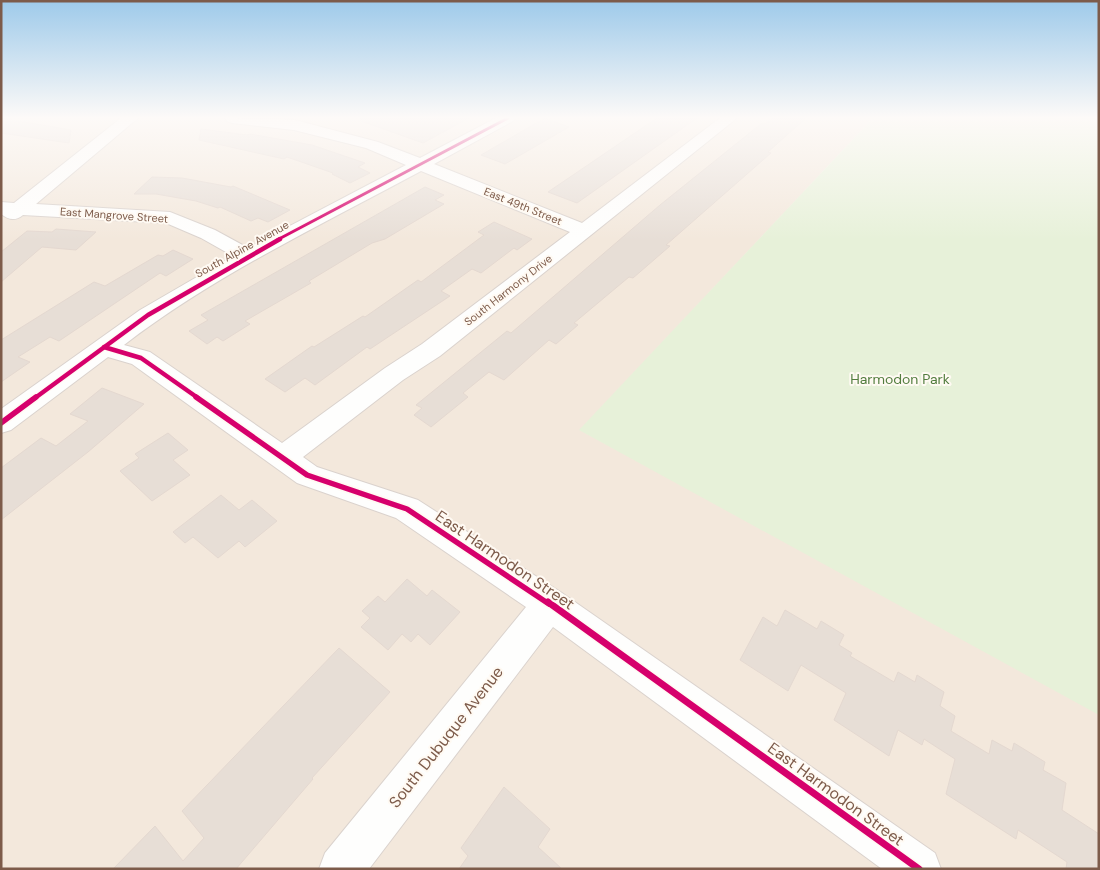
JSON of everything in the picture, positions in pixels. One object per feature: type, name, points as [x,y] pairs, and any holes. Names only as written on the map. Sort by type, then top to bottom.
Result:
[{"type":"street","points":[[1,222],[10,209],[77,159]]},
{"type":"street","name":"East 49th Street","points":[[406,159],[585,231]]},
{"type":"street","name":"South Alpine Avenue","points":[[1,423],[148,315],[248,256],[435,159]]},
{"type":"street","name":"South Harmony Drive","points":[[282,458],[394,374],[431,350],[678,159]]},
{"type":"street","name":"East Mangrove Street","points":[[10,209],[170,218],[208,234],[248,256]]},
{"type":"street","name":"East Harmodon Street","points":[[104,348],[141,358],[307,475],[407,509],[550,604],[919,869]]},
{"type":"street","name":"South Dubuque Avenue","points":[[341,869],[550,604]]},
{"type":"shaded area","points":[[1,159],[835,159],[580,430],[1099,712],[1099,869],[1,869]]},
{"type":"green space","name":"Harmodon Park","points":[[835,159],[1099,159],[1099,715],[579,430]]},
{"type":"building","points":[[292,159],[352,159],[365,163],[358,167],[370,173],[350,183],[333,173]]},
{"type":"building","points":[[491,159],[514,159],[505,164]]},
{"type":"building","points":[[597,159],[640,159],[577,203],[548,192]]},
{"type":"building","points":[[718,159],[765,159],[666,245],[670,246],[633,278],[629,277],[574,323],[578,325],[556,344],[549,340],[504,380],[489,372],[463,393],[468,397],[431,427],[414,415],[422,408],[416,405],[507,331],[511,333],[660,205]]},
{"type":"building","points":[[152,177],[182,178],[233,186],[290,210],[268,222],[258,218],[251,221],[220,207],[196,201],[156,194],[134,194]]},
{"type":"building","points":[[425,187],[444,195],[435,200],[444,204],[385,239],[372,243],[309,281],[311,283],[245,321],[250,324],[223,341],[217,337],[207,344],[189,331],[208,320],[201,315]]},
{"type":"building","points":[[494,222],[532,239],[517,250],[514,248],[481,273],[472,269],[441,291],[450,296],[370,349],[367,347],[315,385],[305,378],[285,392],[265,379],[312,346],[314,347],[363,316],[365,317],[418,280],[421,282],[484,235],[478,232]]},
{"type":"building","points":[[56,229],[96,232],[76,250],[42,247],[1,282],[1,252],[27,231],[52,232]]},
{"type":"building","points":[[173,250],[193,259],[166,276],[160,273],[59,341],[50,337],[18,357],[30,362],[1,382],[1,340],[94,282],[105,286],[158,255],[163,256]]},
{"type":"building","points":[[102,388],[144,404],[88,452],[1,520],[1,468],[41,438],[56,446],[88,421],[70,414]]},
{"type":"building","points":[[168,433],[188,450],[173,460],[190,475],[152,501],[120,471],[139,458],[135,454]]},
{"type":"building","points":[[221,495],[239,510],[252,500],[277,521],[245,547],[239,541],[218,558],[193,537],[185,543],[173,532]]},
{"type":"building","points":[[407,579],[427,596],[432,590],[460,612],[430,645],[418,634],[411,642],[402,634],[388,650],[361,627],[370,618],[362,611],[378,596],[385,602]]},
{"type":"building","points":[[785,610],[817,629],[821,621],[844,635],[839,645],[852,653],[850,656],[894,682],[898,672],[915,682],[917,675],[944,692],[940,706],[955,716],[951,731],[989,754],[992,740],[1012,751],[1014,743],[1045,762],[1043,770],[1066,783],[1062,810],[1099,834],[1099,869],[1066,869],[1067,862],[1018,830],[1016,839],[946,794],[955,759],[924,739],[922,745],[898,730],[889,756],[834,720],[846,693],[801,665],[788,691],[740,660],[763,617],[777,626]]},
{"type":"building","points":[[339,648],[390,692],[312,778],[236,869],[113,869],[155,826],[183,861],[204,838],[182,811]]},
{"type":"building","points":[[504,787],[550,829],[538,847],[562,869],[459,869],[468,856],[461,848]]},
{"type":"cycle path","points":[[1,423],[148,315],[248,256],[432,159]]},
{"type":"cycle path","points":[[104,347],[141,358],[307,475],[407,509],[550,604],[919,869]]}]
